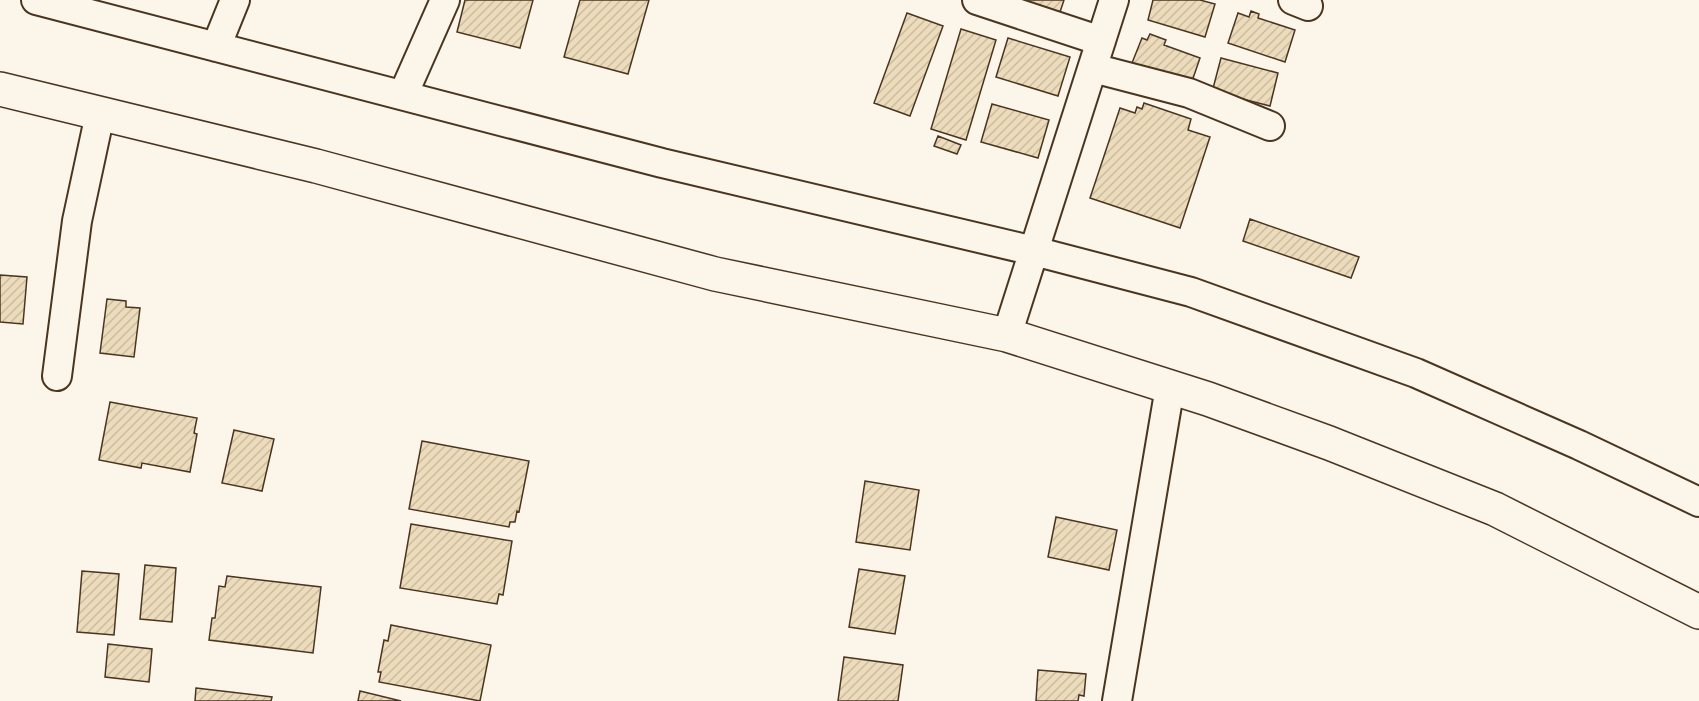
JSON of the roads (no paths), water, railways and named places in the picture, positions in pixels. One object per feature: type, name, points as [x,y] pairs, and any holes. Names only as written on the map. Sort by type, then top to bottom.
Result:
[{"type":"main road","points":[[0,89],[316,166],[715,274],[1007,336],[1170,387],[1329,443],[1495,509],[1699,612]]},
{"type":"street","points":[[36,0],[662,163],[1034,251],[1191,292],[1416,373],[1579,445],[1699,502]]},
{"type":"street","points":[[216,47],[236,0]]},
{"type":"street","points":[[403,95],[445,0]]},
{"type":"street","points":[[977,0],[1101,41]]},
{"type":"street","points":[[1007,336],[1114,0]]},
{"type":"street","points":[[1093,68],[1189,93],[1270,126]]},
{"type":"street","points":[[57,376],[77,221],[100,114]]},
{"type":"street","points":[[1117,701],[1170,387]]}]
